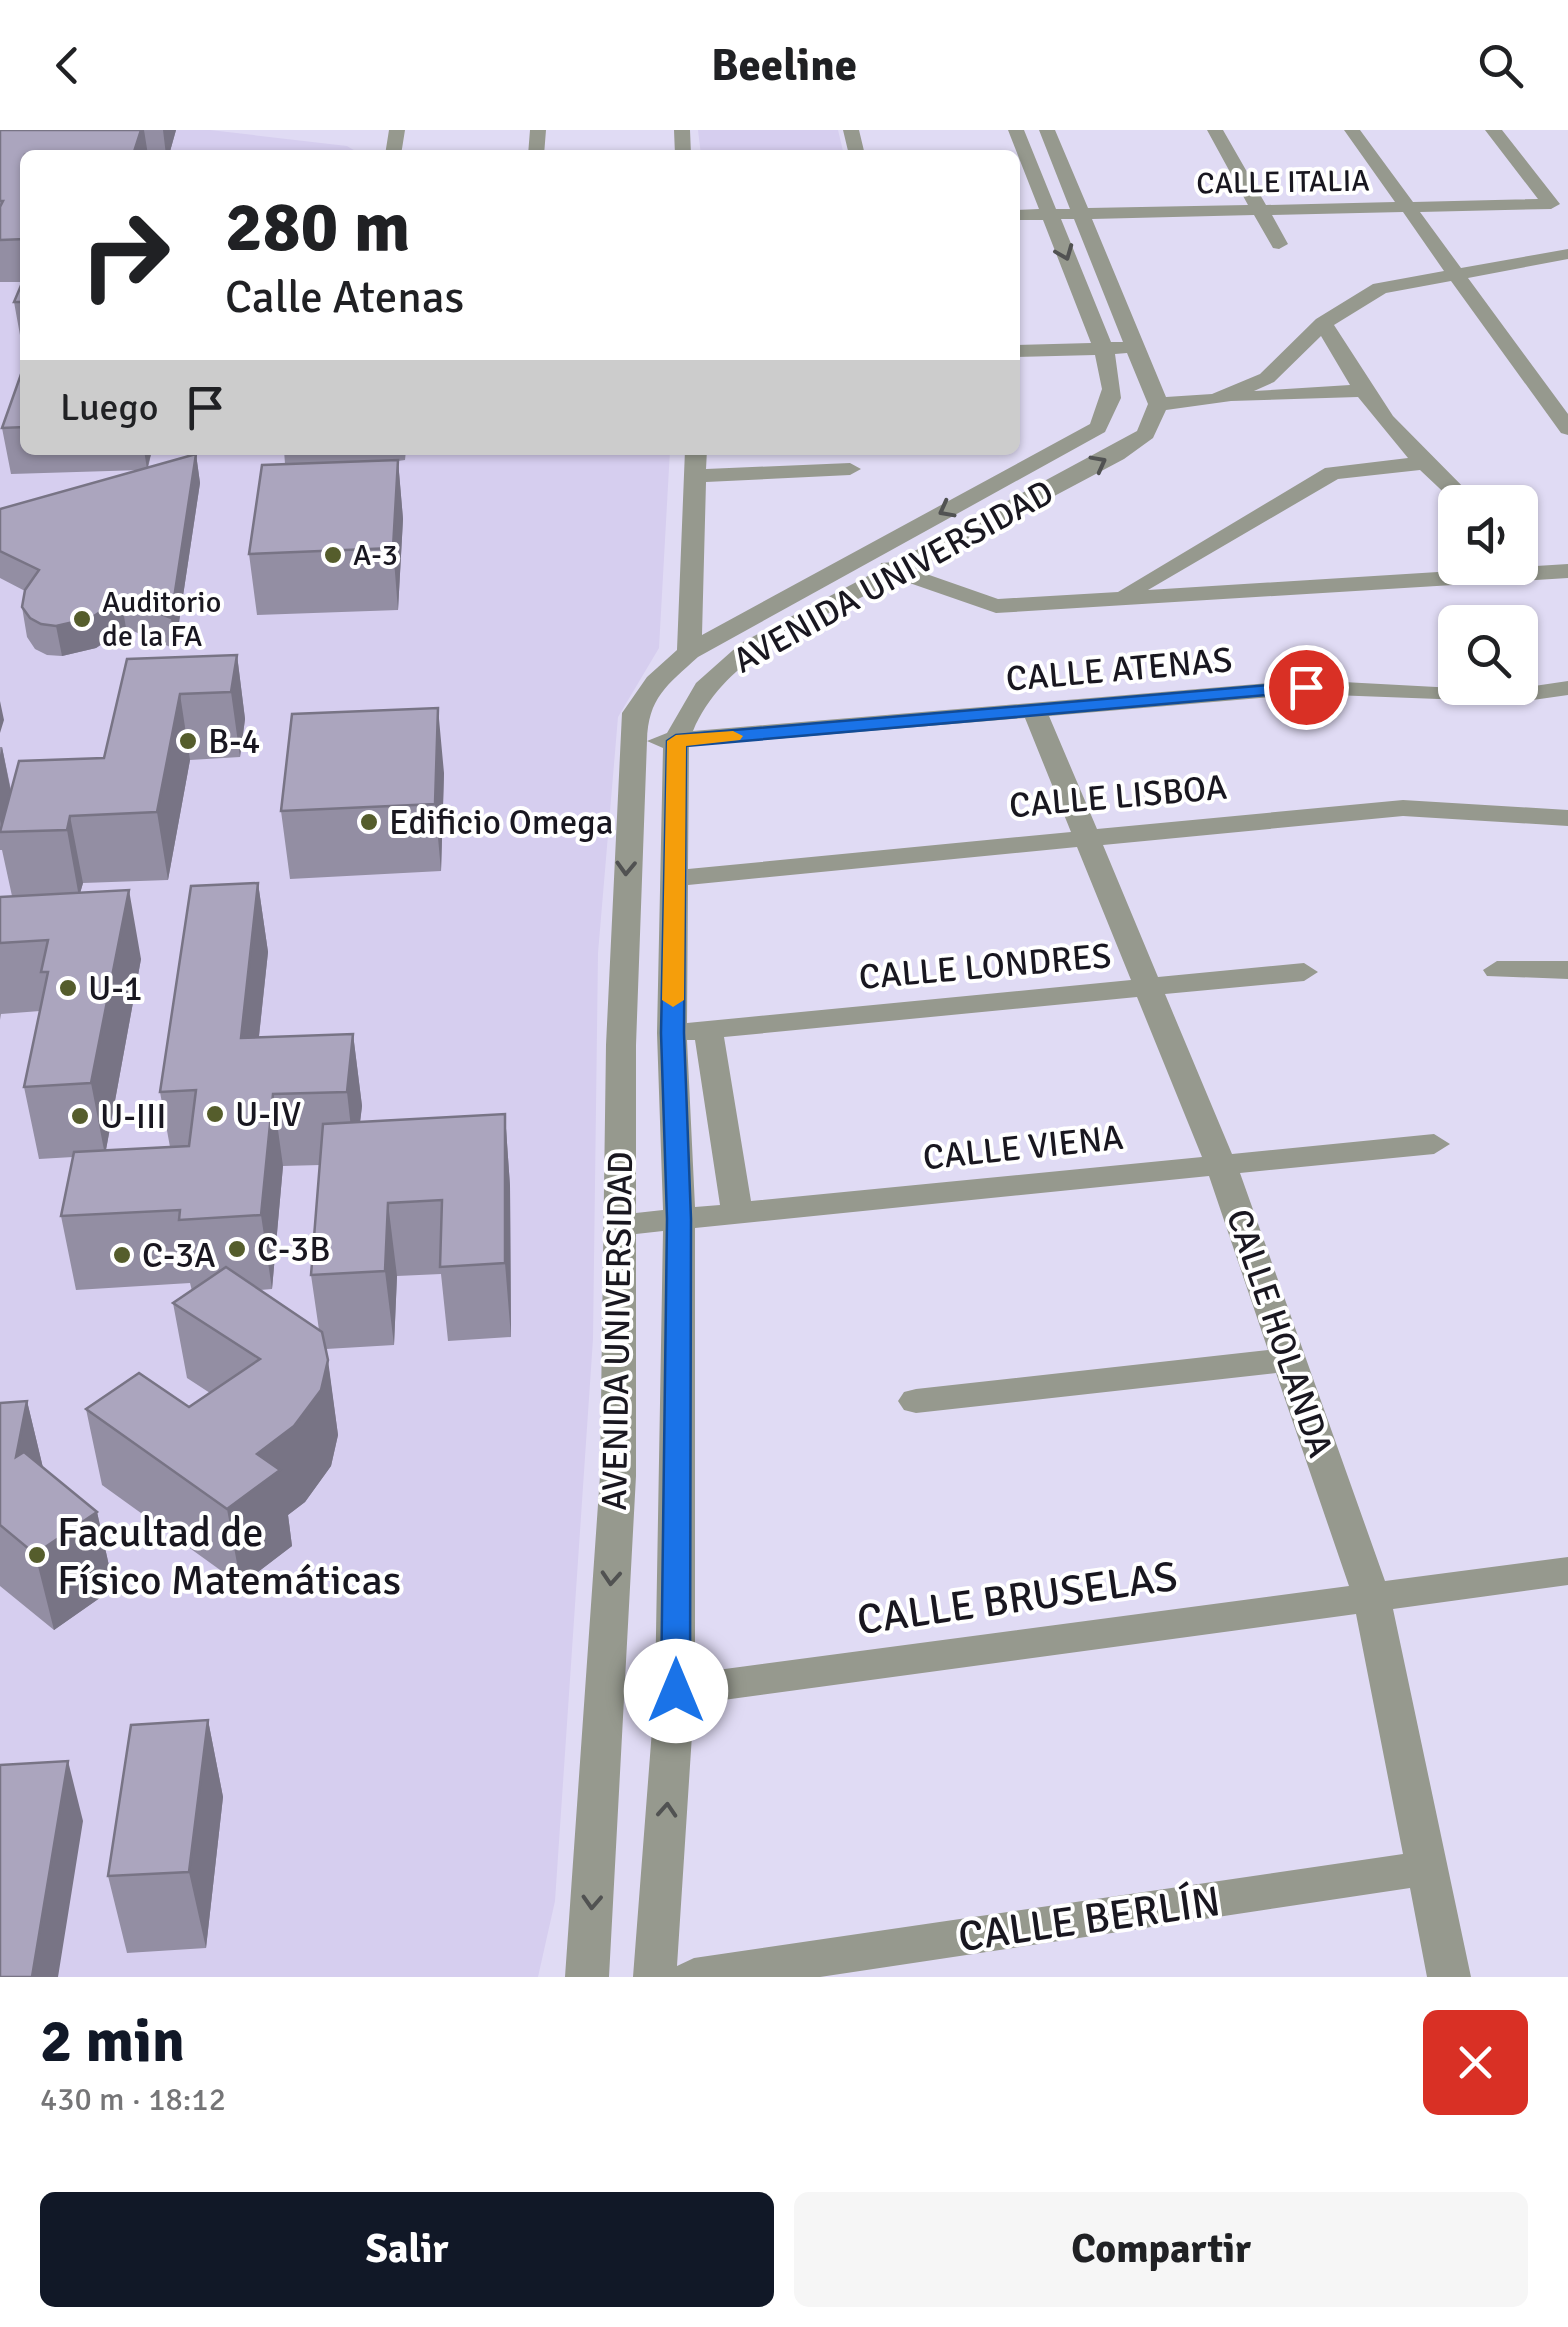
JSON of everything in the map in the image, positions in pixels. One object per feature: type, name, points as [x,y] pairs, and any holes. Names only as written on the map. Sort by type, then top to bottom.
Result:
[{"type":"street","name":"AVENIDA UNIVERSIDAD","points":[[587,1977],[618,1476],[620,1225],[635,713],[656,682],[689,652],[1098,428],[1112,408],[1114,382],[1103,348],[1016,130]]},
{"type":"street","points":[[1046,130],[1158,404],[1359,391]]},
{"type":"street","points":[[1216,130],[1279,244]]},
{"type":"street","points":[[1352,130],[1568,429]]},
{"type":"street","name":"CALLE ITALIA","points":[[1020,215],[1551,204],[1492,130]]},
{"type":"street","points":[[1216,400],[1266,378],[1323,323],[1380,288],[1568,254]]},
{"type":"street","points":[[1323,323],[1359,391],[1448,485]]},
{"type":"street","points":[[1020,351],[1136,348]]},
{"type":"street","name":"AVENIDA UNIVERSIDAD","points":[[655,1977],[676,1691],[679,1219],[672,1033],[676,741],[688,710],[708,679],[750,648],[1116,454],[1146,434],[1158,404]]},
{"type":"street","points":[[689,652],[696,455]]},
{"type":"street","points":[[1018,455],[1037,462]]},
{"type":"street","points":[[1122,596],[1333,473],[1423,463]]},
{"type":"street","points":[[696,476],[850,469]]},
{"type":"street","points":[[859,556],[996,606],[1556,572]]},
{"type":"street","name":"CALLE ATENAS","points":[[632,742],[1306,687],[1518,695],[1568,688]]},
{"type":"street","name":"CALLE HOLANDA","points":[[1035,712],[1221,1165],[1292,1359],[1372,1598],[1450,1977]]},
{"type":"street","name":"CALLE LISBOA","points":[[675,878],[1403,808],[1568,818]]},
{"type":"street","points":[[1497,970],[1568,970]]},
{"type":"street","name":"CALLE LONDRES","points":[[672,1033],[1304,972]]},
{"type":"street","points":[[708,1030],[737,1213]]},
{"type":"street","name":"CALLE VIENA","points":[[620,1225],[1434,1144]]},
{"type":"street","points":[[916,1401],[1292,1359]]},
{"type":"street","name":"CALLE BRUSELAS","points":[[676,1691],[1568,1571]]},
{"type":"street","name":"CALLE BERLÍN","points":[[694,1977],[1426,1868]]},
{"type":"shaded area","points":[[0,130],[210,130],[347,146],[354,150],[20,150],[20,455],[670,455],[659,648],[618,717],[598,953],[593,1339],[555,1901],[538,1977],[0,1977]]},
{"type":"shaded area","points":[[698,130],[838,130],[843,150],[700,150]]},
{"type":"building","points":[[0,130],[141,130],[135,150],[20,150],[20,239],[0,240]]},
{"type":"building","points":[[20,377],[20,427],[2,428]]},
{"type":"building","points":[[196,455],[171,618],[121,598],[91,618],[56,626],[30,618],[22,607],[25,590],[39,570],[0,551],[0,509]]},
{"type":"building","points":[[398,460],[393,548],[249,554],[262,465]]},
{"type":"building","points":[[237,655],[231,692],[180,694],[157,812],[70,816],[67,830],[0,832],[19,761],[104,758],[127,659]]},
{"type":"building","points":[[438,708],[435,804],[281,811],[292,714]]},
{"type":"building","points":[[258,883],[241,1038],[353,1034],[347,1092],[273,1094],[261,1215],[179,1220],[180,1210],[61,1216],[74,1152],[189,1146],[196,1090],[160,1092],[191,886]]},
{"type":"building","points":[[129,890],[91,1083],[24,1087],[48,972],[41,972],[48,940],[0,943],[0,897]]},
{"type":"building","points":[[505,1114],[505,1263],[440,1267],[442,1200],[388,1203],[385,1271],[311,1275],[323,1124]]},
{"type":"building","points":[[226,1267],[322,1332],[328,1360],[321,1390],[294,1426],[257,1454],[280,1470],[227,1509],[86,1409],[139,1373],[189,1407],[260,1359],[173,1303]]},
{"type":"building","points":[[27,1401],[16,1457],[24,1452],[97,1512],[35,1554],[0,1525],[0,1403]]},
{"type":"building","points":[[208,1720],[189,1872],[108,1876],[131,1725]]},
{"type":"building","points":[[68,1761],[32,1977],[0,1977],[0,1765]]},
{"type":"slow traffic","points":[[673,1000],[676,741],[733,736]]},
{"type":"place","name":"A-3","points":[[333,555]]},
{"type":"place","name":"Auditorio de la FA","points":[[82,619]]},
{"type":"place","name":"B-4","points":[[188,741]]},
{"type":"place","name":"Edificio Omega","points":[[369,822]]},
{"type":"place","name":"U-1","points":[[68,988]]},
{"type":"place","name":"U-IV","points":[[215,1114]]},
{"type":"place","name":"U-III","points":[[80,1116]]},
{"type":"place","name":"C-3B","points":[[237,1249]]},
{"type":"place","name":"C-3A","points":[[122,1255]]},
{"type":"place","name":"Facultad de Físico Matemáticas","points":[[37,1555]]},
{"type":"route","points":[[676,1691],[679,1219],[672,1033],[676,741],[1306,687]]}]
